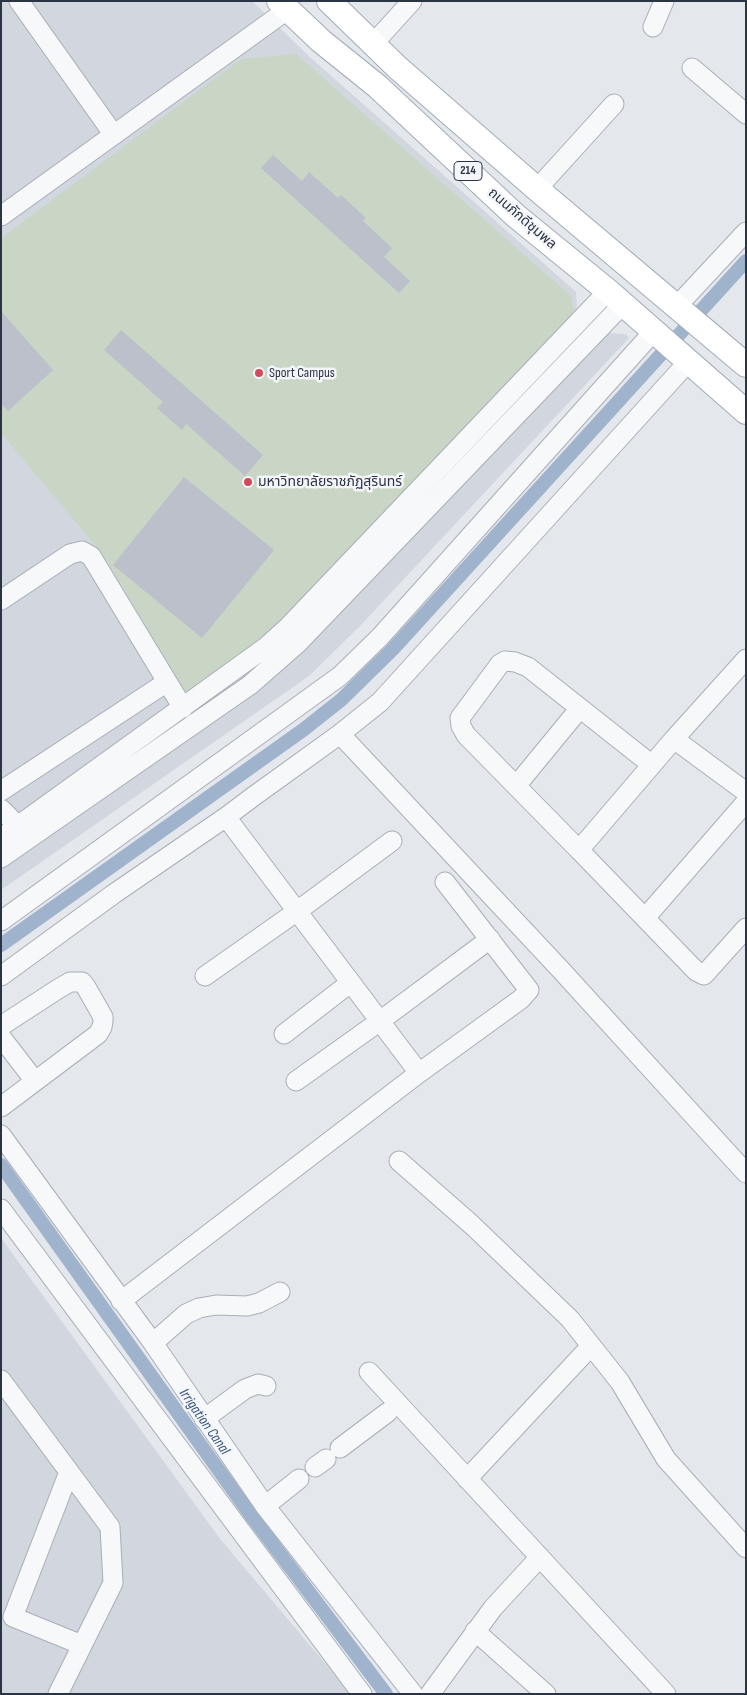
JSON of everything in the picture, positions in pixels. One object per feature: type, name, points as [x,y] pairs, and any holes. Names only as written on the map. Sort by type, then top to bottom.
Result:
[{"type":"main road","name":"214","points":[[330,1],[405,74],[746,364]]},
{"type":"main road","name":"ถนนภักดีชุมพล","points":[[283,5],[321,41],[377,86],[516,216],[615,297],[746,412]]},
{"type":"street","points":[[19,1],[114,135]]},
{"type":"street","points":[[373,44],[412,1]]},
{"type":"street","points":[[653,27],[664,1]]},
{"type":"street","points":[[1,216],[114,135],[283,5]]},
{"type":"street","points":[[692,68],[746,114]]},
{"type":"street","points":[[538,189],[614,104]]},
{"type":"street","points":[[681,309],[746,232]]},
{"type":"street","points":[[1,838],[266,647],[615,297]]},
{"type":"street","points":[[1,858],[250,685],[299,642],[615,297]]},
{"type":"street","points":[[1,921],[340,676],[380,637],[657,333]]},
{"type":"street","points":[[1,976],[226,817],[340,734],[380,702],[400,682],[686,359]]},
{"type":"street","points":[[1,600],[70,554],[82,551],[91,556],[183,708]]},
{"type":"street","points":[[578,850],[746,659]]},
{"type":"street","points":[[652,765],[528,667],[514,662],[505,661],[500,664],[460,718],[461,726],[466,735],[696,971],[704,975],[746,928]]},
{"type":"street","points":[[1,791],[168,682]]},
{"type":"street","points":[[516,786],[580,708]]},
{"type":"street","points":[[340,734],[560,969],[746,1173]]},
{"type":"street","points":[[674,739],[746,792]]},
{"type":"street","points":[[645,918],[746,802]]},
{"type":"street","points":[[1,809],[18,826]]},
{"type":"street","points":[[226,817],[419,1073]]},
{"type":"street","points":[[205,976],[392,841]]},
{"type":"street","points":[[121,1301],[419,1073],[529,992],[529,988],[445,882]]},
{"type":"street","points":[[296,1081],[490,939]]},
{"type":"street","points":[[1,1026],[70,982],[82,982],[86,986],[102,1017],[102,1028],[98,1034],[1,1107]]},
{"type":"street","points":[[284,1034],[350,983]]},
{"type":"street","points":[[1,1036],[34,1082]]},
{"type":"street","points":[[1,1135],[153,1343],[265,1506],[413,1694]]},
{"type":"street","points":[[400,1161],[472,1225],[570,1319],[620,1382],[666,1459],[746,1548]]},
{"type":"street","points":[[1,1209],[362,1694]]},
{"type":"street","points":[[153,1343],[186,1314],[199,1308],[216,1305],[247,1306],[260,1303],[280,1292]]},
{"type":"street","points":[[467,1479],[591,1346]]},
{"type":"street","points":[[369,1372],[666,1694]]},
{"type":"street","points":[[1,1380],[110,1527],[113,1583],[58,1694]]},
{"type":"street","points":[[204,1419],[245,1389],[258,1384],[266,1386]]},
{"type":"street","points":[[327,1458],[388,1412]]},
{"type":"street","points":[[69,1472],[13,1618],[82,1645]]},
{"type":"street","points":[[265,1506],[299,1479]]},
{"type":"street","points":[[430,1694],[493,1608],[540,1557]]},
{"type":"street","points":[[476,1631],[546,1694]]},
{"type":"shaded area","name":"Sport Campus","points":[[1,1],[252,1],[311,58],[576,292],[577,309],[606,333],[625,334],[629,338],[360,626],[309,676],[1,890]]},
{"type":"shaded area","points":[[1,1238],[221,1540],[351,1694],[1,1694]]},
{"type":"green space","name":"Sport Campus","points":[[296,54],[571,296],[574,313],[271,631],[186,693],[105,557],[1,433],[1,238],[241,59]]},
{"type":"building","points":[[273,155],[302,181],[309,172],[338,198],[341,195],[366,218],[363,221],[392,248],[384,257],[410,281],[399,293],[261,168]]},
{"type":"building","points":[[1,311],[53,370],[8,411],[1,404]]},
{"type":"building","points":[[121,330],[263,455],[245,476],[186,424],[182,430],[157,408],[163,402],[104,350]]},
{"type":"building","points":[[184,477],[274,550],[202,638],[113,565]]},
{"type":"waterway","points":[[1,945],[303,730],[341,700],[393,649],[746,261]]},
{"type":"waterway","name":"Irrigation Canal","points":[[1,1165],[250,1514],[386,1694]]},
{"type":"place","name":"Sport Campus","points":[[259,373]]},
{"type":"place","name":"มหาวิทยาลัยราชภัฏสุรินทร์","points":[[248,482]]}]
